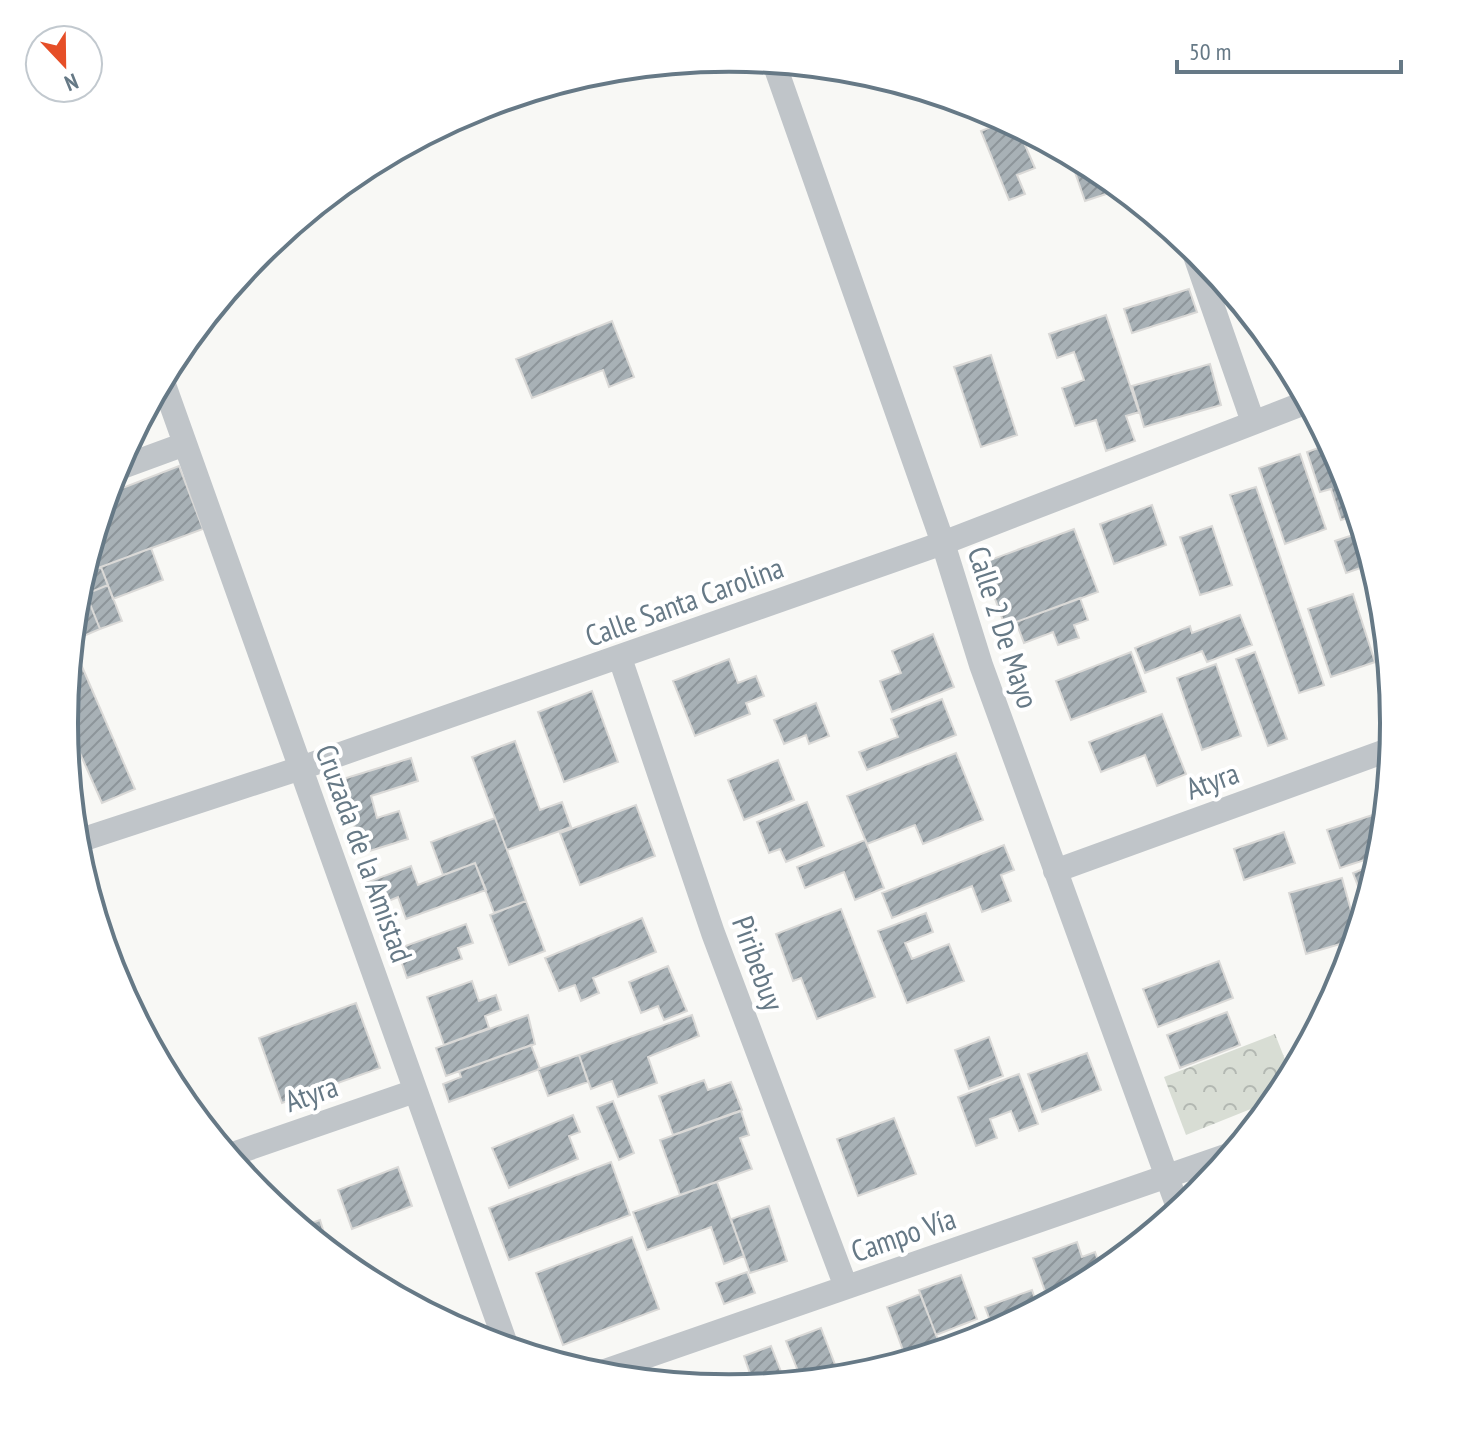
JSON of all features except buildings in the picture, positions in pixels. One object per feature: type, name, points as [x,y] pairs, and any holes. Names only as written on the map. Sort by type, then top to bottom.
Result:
[{"type":"street","name":"Calle 2 De Mayo","points":[[778,74],[943,543],[981,665],[1174,1197]]},
{"type":"street","points":[[1203,278],[1253,422]]},
{"type":"street","name":"Cruzada de la Amistad","points":[[167,394],[502,1333]]},
{"type":"street","name":"Calle Santa Carolina","points":[[88,838],[301,768],[943,543],[1296,406]]},
{"type":"street","points":[[132,463],[185,444]]},
{"type":"street","name":"Piribebuy","points":[[620,658],[713,933],[846,1287]]},
{"type":"street","name":"Atyra","points":[[1055,871],[1379,754]]},
{"type":"street","name":"Atyra","points":[[239,1152],[415,1091]]},
{"type":"street","name":"Campo Vía","points":[[623,1365],[1209,1162]]},
{"type":"green space","points":[[1275,1034],[1285,1060],[1253,1108],[1186,1135],[1164,1077]]}]
